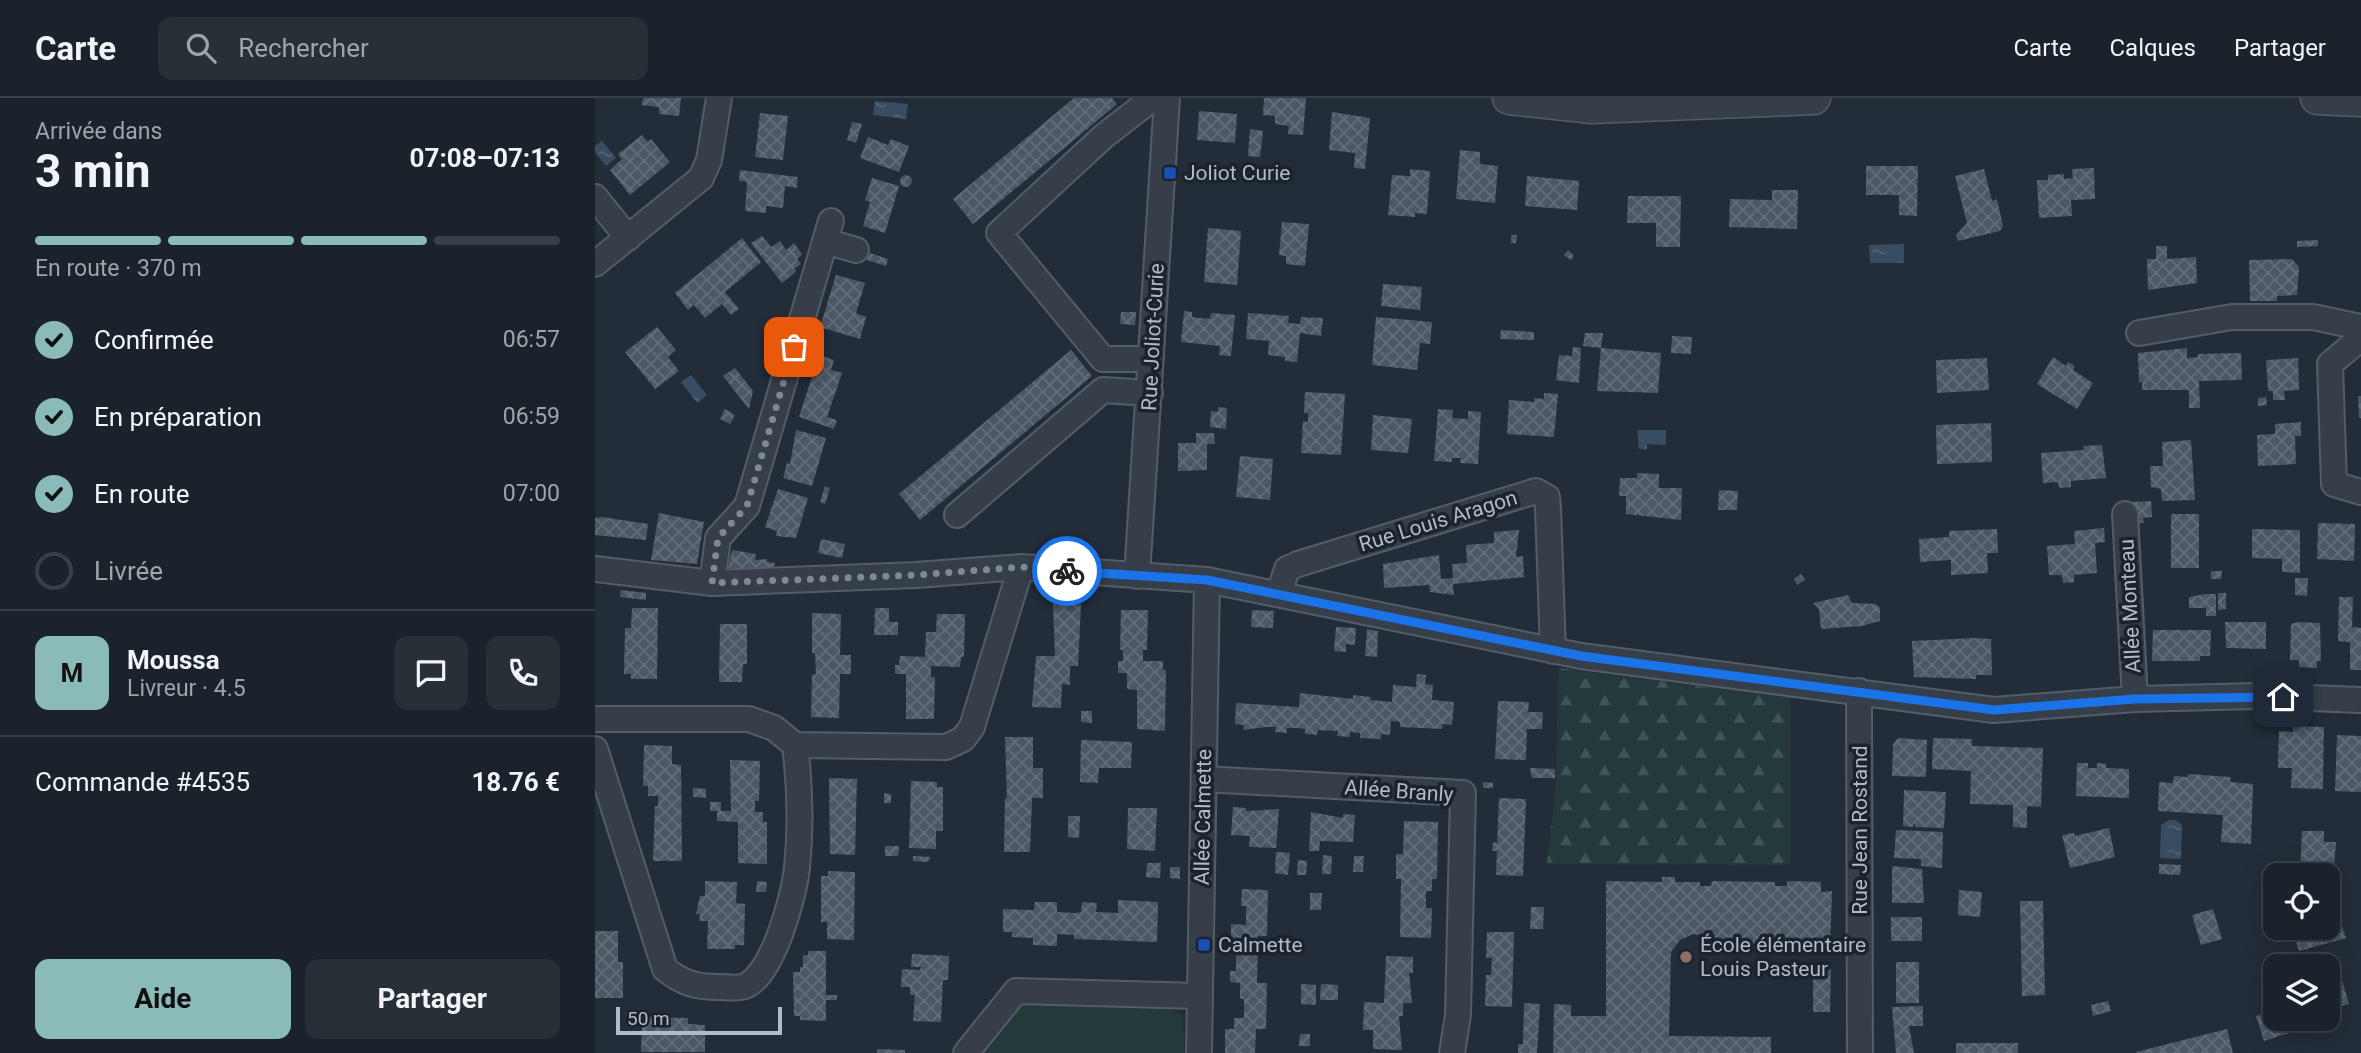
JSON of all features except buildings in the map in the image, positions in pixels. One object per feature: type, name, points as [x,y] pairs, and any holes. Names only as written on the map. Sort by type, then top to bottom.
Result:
[{"type":"street","points":[[595,264],[701,177],[709,160],[719,98]]},
{"type":"street","points":[[1103,390],[1103,359],[999,233],[1104,136],[1153,98]]},
{"type":"street","name":"Rue Joliot-Curie","points":[[1137,576],[1167,98]]},
{"type":"street","points":[[1509,98],[1592,107],[1814,98]]},
{"type":"street","points":[[2317,98],[2361,100]]},
{"type":"street","points":[[595,197],[628,238]]},
{"type":"street","points":[[712,583],[718,538],[747,506],[828,231],[856,250]]},
{"type":"street","points":[[2139,333],[2232,317],[2313,317],[2361,327]]},
{"type":"street","points":[[2361,338],[2330,364],[2334,484],[2361,492]]},
{"type":"street","points":[[1103,359],[1151,359]]},
{"type":"street","points":[[957,515],[1103,390],[1150,393]]},
{"type":"street","name":"Rue Louis Aragon","points":[[1279,593],[1287,569],[1298,564],[1536,491],[1547,497],[1553,651]]},
{"type":"street","name":"Allée Monteau","points":[[2125,514],[2135,699]]},
{"type":"street","points":[[595,719],[749,719],[774,728],[795,745],[946,747],[963,739],[972,727],[1021,567]]},
{"type":"street","points":[[595,569],[712,583],[916,575],[1021,567],[1207,580],[1553,651],[1994,710],[2135,699],[2257,696],[2361,700]]},
{"type":"street","name":"Allée Calmette","points":[[1199,1053],[1207,580]]},
{"type":"street","name":"Rue Jean Rostand","points":[[1860,691],[1860,1053]]},
{"type":"street","points":[[595,749],[665,969],[679,981],[698,987],[743,988],[756,979],[773,957],[797,870],[799,775],[795,745]]},
{"type":"street","name":"Allée Branly","points":[[1204,779],[1463,793],[1458,1015],[1452,1053]]},
{"type":"street","points":[[966,1053],[1016,991],[1200,996]]},
{"type":"green space","points":[[1558,668],[1790,698],[1790,865],[1547,864],[1556,783]]},
{"type":"green space","points":[[1022,1002],[1168,1006],[1183,1017],[1184,1053],[973,1053]]},
{"type":"water","points":[[875,101],[908,104],[906,119],[873,115]]},
{"type":"water","points":[[602,141],[616,158],[606,166],[595,152],[595,146]]},
{"type":"water","points":[[1904,244],[1904,263],[1870,263],[1869,245]]},
{"type":"water","points":[[691,375],[707,395],[697,403],[681,382]]},
{"type":"water","points":[[1637,430],[1666,430],[1666,445],[1647,444],[1647,450],[1639,449]]},
{"type":"water","points":[[2169,820],[2176,820],[2182,825],[2181,859],[2160,858],[2161,825]]},
{"type":"way so far","points":[[794,347],[747,506],[718,538],[712,583],[916,575],[1021,567],[1067,571]]},
{"type":"place","name":"Joliot Curie","points":[[1170,173]]},
{"type":"place","name":"Calmette","points":[[1204,945]]},
{"type":"place","name":"École élémentaire Louis Pasteur","points":[[1686,957]]},
{"type":"route","points":[[1067,571],[1207,580],[1581,656],[1994,710],[2135,699],[2283,697]]}]
